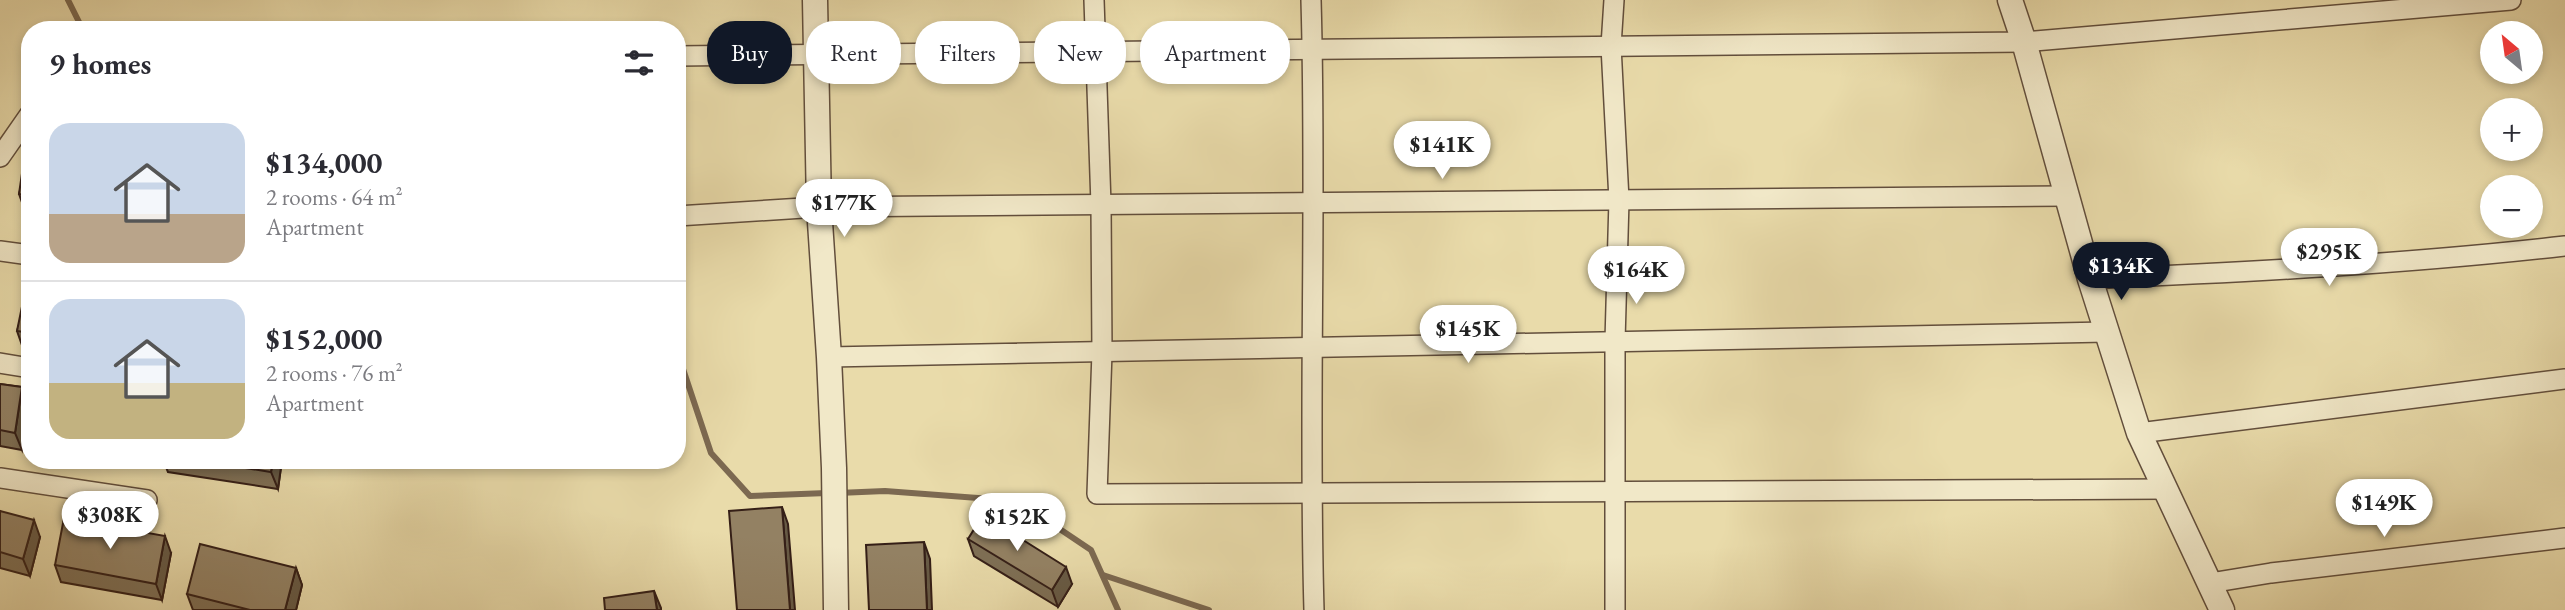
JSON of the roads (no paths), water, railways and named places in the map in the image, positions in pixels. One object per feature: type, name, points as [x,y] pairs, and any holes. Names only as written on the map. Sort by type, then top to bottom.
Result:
[{"type":"street","points":[[815,0],[815,21]]},
{"type":"street","points":[[1094,0],[1095,21]]},
{"type":"street","points":[[1311,0],[1311,493],[1314,610]]},
{"type":"street","points":[[1614,0],[1611,46],[1619,200],[1615,341],[1615,610]]},
{"type":"street","points":[[2010,0],[2090,279],[2139,433],[2221,609]]},
{"type":"street","points":[[1126,53],[2024,42],[2511,0]]},
{"type":"street","points":[[901,56],[1034,54]]},
{"type":"street","points":[[686,57],[806,57]]},
{"type":"street","points":[[817,84],[819,207],[830,357],[836,610]]},
{"type":"street","points":[[1097,84],[1102,352],[1097,494],[2166,489]]},
{"type":"street","points":[[0,157],[21,127]]},
{"type":"street","points":[[686,215],[819,207],[2066,195]]},
{"type":"street","points":[[2090,279],[2292,270],[2449,259],[2565,246]]},
{"type":"street","points":[[0,251],[21,254]]},
{"type":"street","points":[[830,357],[2106,332]]},
{"type":"street","points":[[0,363],[21,366]]},
{"type":"street","points":[[2139,433],[2565,379]]},
{"type":"street","points":[[0,478],[147,500]]},
{"type":"street","points":[[2210,583],[2271,573],[2565,538]]},
{"type":"waterway","points":[[68,0],[78,21]]},
{"type":"waterway","points":[[686,378],[711,453],[750,496],[827,493]]},
{"type":"waterway","points":[[838,493],[885,491],[1018,501],[1091,550],[1118,610]]},
{"type":"waterway","points":[[1103,575],[1209,610]]}]
